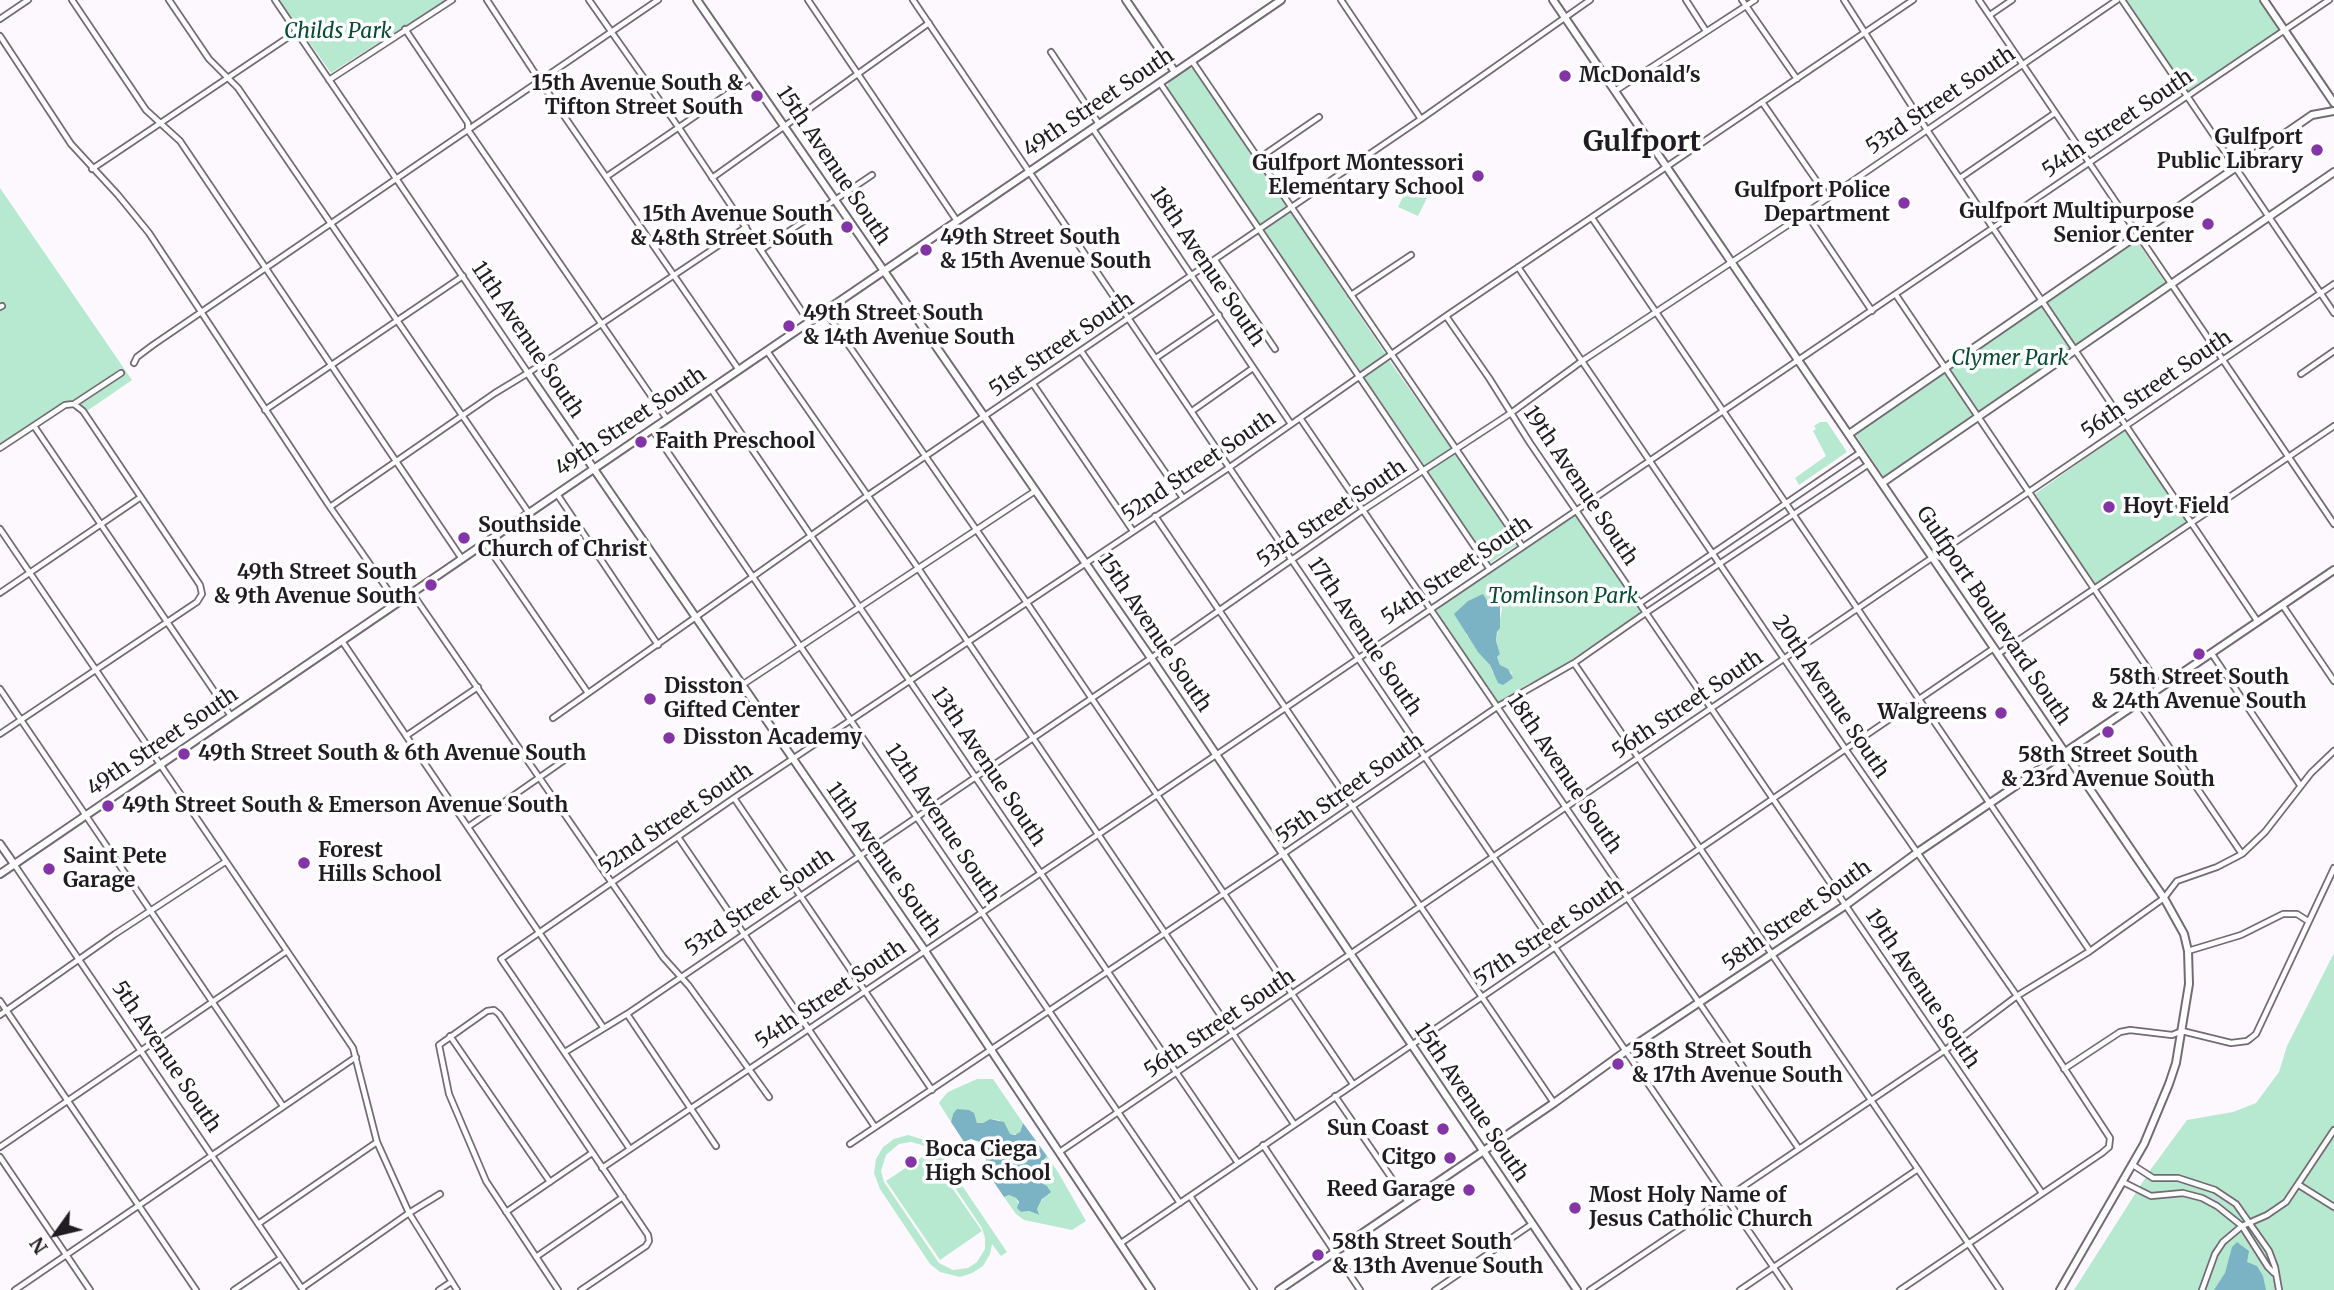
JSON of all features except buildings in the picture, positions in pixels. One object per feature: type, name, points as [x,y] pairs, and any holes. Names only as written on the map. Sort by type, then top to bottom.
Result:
[{"type":"street","points":[[0,19],[27,0]]},
{"type":"street","points":[[72,0],[146,110],[180,141],[462,559]]},
{"type":"street","points":[[169,0],[209,59],[238,88],[529,513]]},
{"type":"street","name":"11th Avenue South","points":[[275,0],[1061,1151],[1151,1290]]},
{"type":"street","points":[[329,80],[452,0]]},
{"type":"street","points":[[487,0],[739,370]]},
{"type":"street","points":[[589,0],[679,128],[809,322]]},
{"type":"street","points":[[134,363],[141,354],[201,312],[658,0]]},
{"type":"street","name":"15th Avenue South","points":[[696,0],[1151,658],[1577,1290]]},
{"type":"street","points":[[808,0],[957,221]]},
{"type":"street","name":"17th Avenue South","points":[[913,0],[1789,1290]]},
{"type":"street","points":[[1126,0],[1175,72]]},
{"type":"street","name":"49th Street South","points":[[0,874],[1281,0]]},
{"type":"street","points":[[1341,0],[1420,119]]},
{"type":"street","name":"Gulfport Boulevard South","points":[[1553,0],[2176,916],[2188,951],[2189,984],[2182,1031],[2169,1084],[2154,1125],[2133,1165],[2060,1290]]},
{"type":"street","name":"51st Street South","points":[[553,718],[867,496],[1129,319],[1590,0]]},
{"type":"street","points":[[1686,0],[1706,31]]},
{"type":"street","points":[[1742,0],[1797,79]]},
{"type":"street","points":[[1615,91],[1755,0]]},
{"type":"street","points":[[1843,0],[1927,130],[2258,622]]},
{"type":"street","name":"52nd Street South","points":[[565,1052],[501,958],[734,798],[912,682],[1230,467],[1446,316],[1913,0]]},
{"type":"street","points":[[1979,0],[2334,524]]},
{"type":"street","points":[[1990,15],[2012,0]]},
{"type":"street","points":[[2120,0],[2334,313]]},
{"type":"street","name":"53rd Street South","points":[[565,1052],[627,1014],[1220,611],[1363,510],[1511,413],[1582,361],[2120,0]]},
{"type":"street","points":[[2264,0],[2334,103]]},
{"type":"street","name":"54th Street South","points":[[602,1168],[1157,796],[1284,707],[2329,0]]},
{"type":"street","points":[[712,178],[929,23]]},
{"type":"street","points":[[405,29],[468,123],[468,130],[667,419]]},
{"type":"street","points":[[92,169],[296,32]]},
{"type":"street","points":[[0,36],[71,144],[149,233],[330,507],[397,603]]},
{"type":"street","name":"18th Avenue South","points":[[1051,52],[1192,275],[1292,424]]},
{"type":"street","points":[[1192,61],[1522,546]]},
{"type":"street","points":[[606,177],[751,78]]},
{"type":"street","points":[[1160,83],[1489,568]]},
{"type":"street","points":[[1762,102],[1827,196]]},
{"type":"street","points":[[1849,434],[2312,115],[2334,111]]},
{"type":"street","points":[[1960,178],[2055,113]]},
{"type":"street","points":[[1258,159],[1319,117]]},
{"type":"street","points":[[1882,484],[2334,172]]},
{"type":"street","points":[[761,250],[872,175]]},
{"type":"street","points":[[1806,213],[1872,311]]},
{"type":"street","points":[[1592,218],[2090,951]]},
{"type":"street","points":[[330,507],[746,227]]},
{"type":"street","points":[[1351,295],[1411,256]]},
{"type":"street","points":[[1214,260],[1275,349]]},
{"type":"street","name":"20th Avenue South","points":[[1518,267],[1846,750],[2017,996],[2110,1138],[2109,1147],[2042,1193]]},
{"type":"street","points":[[265,410],[463,276]]},
{"type":"street","name":"56th Street South","points":[[1061,1151],[2334,284]]},
{"type":"street","points":[[1896,295],[2161,688]]},
{"type":"street","points":[[825,311],[1027,603],[1353,1084]]},
{"type":"street","points":[[1156,358],[1219,315]]},
{"type":"street","name":"19th Avenue South","points":[[1446,316],[2042,1193]]},
{"type":"street","points":[[767,351],[918,568],[1294,1124]]},
{"type":"street","points":[[1081,351],[1183,498]]},
{"type":"street","points":[[2301,374],[2334,351]]},
{"type":"street","points":[[1192,411],[1253,368]]},
{"type":"street","points":[[0,448],[65,405],[74,404],[121,373]]},
{"type":"street","points":[[1033,384],[1133,531]]},
{"type":"street","name":"13th Avenue South","points":[[710,389],[1238,1163]]},
{"type":"street","points":[[0,734],[198,602],[201,594],[200,586],[141,497],[83,411],[74,404]]},
{"type":"street","name":"18th Avenue South","points":[[1300,418],[1799,1149]]},
{"type":"street","points":[[34,426],[231,716]]},
{"type":"street","name":"57th Street South","points":[[1121,1243],[1919,699],[2094,590],[2334,426]]},
{"type":"street","name":"12th Avenue South","points":[[652,429],[1180,1203]]},
{"type":"street","points":[[1640,603],[1861,452]]},
{"type":"street","name":"55th Street South","points":[[850,1144],[1224,894],[1497,707],[1574,663],[1868,464]]},
{"type":"street","points":[[742,685],[1035,491]]},
{"type":"street","points":[[556,494],[657,645]]},
{"type":"street","points":[[0,593],[141,497]]},
{"type":"street","points":[[1155,516],[1554,1103]]},
{"type":"street","points":[[0,529],[353,1048],[377,1142],[409,1213],[457,1290]]},
{"type":"street","points":[[485,543],[588,693]]},
{"type":"street","name":"58th Street South","points":[[1279,1290],[2334,570]]},
{"type":"street","points":[[412,593],[663,957],[681,975],[769,1097]]},
{"type":"street","points":[[2283,606],[2334,681]]},
{"type":"street","points":[[342,641],[603,1027]]},
{"type":"street","points":[[2211,654],[2300,785]]},
{"type":"street","points":[[1574,663],[2000,1290]]},
{"type":"street","points":[[406,736],[478,687]]},
{"type":"street","points":[[0,689],[283,1106]]},
{"type":"street","points":[[2139,703],[2242,854]]},
{"type":"street","points":[[1590,1290],[1944,1051],[2017,996],[2090,951],[2164,898],[2172,886],[2183,877],[2217,867],[2242,854],[2265,832],[2300,785],[2334,751]]},
{"type":"street","points":[[468,827],[576,752]]},
{"type":"street","points":[[734,798],[932,1090]]},
{"type":"street","points":[[678,837],[875,1127]]},
{"type":"street","name":"5th Avenue South","points":[[0,844],[302,1289]]},
{"type":"street","points":[[0,1015],[225,862]]},
{"type":"street","points":[[2064,1069],[2120,1031],[2172,1035],[2182,1031],[2231,1043],[2247,1041],[2256,1034],[2334,868]]},
{"type":"street","points":[[2188,951],[2241,935],[2283,914],[2297,914],[2308,921]]},
{"type":"street","points":[[0,1147],[287,951]]},
{"type":"street","points":[[0,1001],[196,1290]]},
{"type":"street","points":[[558,1290],[486,1181],[449,1094],[439,1045],[487,1011],[494,1010],[499,1014],[648,1235],[646,1246],[581,1290]]},
{"type":"street","points":[[627,1014],[716,1146]]},
{"type":"street","points":[[450,1036],[550,1182]]},
{"type":"street","points":[[565,1052],[630,1149]]},
{"type":"street","points":[[15,1290],[356,1057]]},
{"type":"street","points":[[1335,1096],[1408,1203]]},
{"type":"street","points":[[2202,1290],[2215,1254],[2223,1242],[2242,1226],[2277,1209],[2300,1185],[2334,1130]]},
{"type":"street","points":[[258,1224],[377,1142]]},
{"type":"street","points":[[1263,1145],[1360,1290]]},
{"type":"street","points":[[506,1212],[592,1153]]},
{"type":"street","points":[[0,1157],[90,1290]]},
{"type":"street","points":[[2133,1165],[2153,1178],[2178,1178],[2215,1189],[2236,1204],[2269,1251],[2275,1267],[2278,1290]]},
{"type":"street","points":[[1740,1290],[1918,1169]]},
{"type":"street","points":[[2123,1182],[2151,1196],[2183,1193],[2211,1199]]},
{"type":"street","points":[[2300,1185],[2334,1207]]},
{"type":"street","points":[[1900,1290],[2042,1193]]},
{"type":"street","points":[[302,1289],[440,1194]]},
{"type":"street","points":[[1190,1196],[1254,1290]]},
{"type":"street","points":[[536,1257],[623,1197]]},
{"type":"street","points":[[2202,1198],[2225,1211]]},
{"type":"street","points":[[2218,1202],[2242,1226],[2274,1273]]},
{"type":"street","points":[[1435,1290],[1532,1224]]},
{"type":"street","points":[[234,1290],[281,1258]]},
{"type":"street","points":[[439,1290],[451,1282]]},
{"type":"green space","name":"Childs Park","points":[[279,0],[445,0],[331,73]]},
{"type":"green space","points":[[2126,0],[2259,0],[2280,30],[2188,92]]},
{"type":"green space","points":[[1188,68],[1193,69],[1286,206],[1260,224],[1167,87],[1170,80]]},
{"type":"green space","points":[[1410,182],[1430,192],[1418,216],[1398,207]]},
{"type":"green space","points":[[0,188],[132,380],[87,411],[79,404],[125,373],[121,368],[75,400],[64,402],[0,444],[0,311],[6,306],[3,301],[0,303]]},
{"type":"green space","points":[[1290,211],[1386,355],[1361,372],[1263,229]]},
{"type":"green space","name":"Clymer Park","points":[[2137,241],[2166,284],[1884,477],[1855,434]]},
{"type":"green space","points":[[1389,360],[1451,448],[1425,466],[1364,377]]},
{"type":"green space","points":[[1827,422],[1847,452],[1799,485],[1795,478],[1826,456],[1813,431],[1816,429],[1814,426]]},
{"type":"green space","name":"Hoyt Field","points":[[2125,430],[2188,523],[2095,585],[2035,494]]},
{"type":"green space","points":[[1454,453],[1517,545],[1490,563],[1428,471]]},
{"type":"green space","name":"Tomlinson Park","points":[[1576,513],[1642,612],[1547,676],[1528,684],[1499,703],[1435,610]],"holes":[[[1483,594],[1488,602],[1499,600],[1502,609],[1496,641],[1500,654],[1497,657],[1500,665],[1513,674],[1493,673],[1466,634]]]},
{"type":"green space","points":[[2334,953],[2334,1290],[2074,1290],[2151,1169],[2187,1120],[2233,1112],[2256,1103],[2279,1072],[2287,1046]]},
{"type":"green space","points":[[977,1079],[993,1079],[1023,1123],[1019,1134],[1010,1134],[999,1120],[990,1119],[977,1123],[975,1118],[953,1114],[951,1122],[939,1103],[948,1092]]},
{"type":"green space","points":[[908,1135],[928,1141],[938,1150],[1007,1252],[1001,1256],[992,1244],[983,1266],[960,1277],[940,1272],[930,1264],[880,1189],[874,1173],[876,1159],[883,1147],[894,1139]],"holes":[[[911,1142],[922,1145],[931,1152],[982,1228],[985,1249],[977,1262],[968,1268],[953,1270],[939,1263],[884,1182],[881,1171],[886,1155],[899,1144]]]},
{"type":"green space","points":[[928,1153],[982,1231],[940,1260],[886,1181]]},
{"type":"green space","points":[[1047,1156],[1086,1221],[1072,1230],[1024,1220],[1004,1197],[1009,1195],[1016,1198],[1021,1212],[1029,1211],[1038,1215],[1037,1209],[1049,1188],[1041,1183],[1037,1170]]},
{"type":"water","points":[[1483,594],[1488,602],[1494,603],[1503,596],[1505,601],[1500,605],[1500,628],[1496,641],[1500,654],[1497,657],[1500,665],[1508,669],[1513,678],[1503,685],[1498,683],[1490,665],[1478,652],[1454,614],[1468,601]]},
{"type":"water","points":[[957,1109],[974,1113],[977,1123],[990,1119],[1004,1122],[1010,1134],[1020,1132],[1023,1123],[1047,1156],[1038,1167],[1037,1175],[1051,1192],[1042,1199],[1037,1209],[1039,1215],[1029,1211],[1021,1212],[1017,1208],[1019,1202],[1016,1198],[1009,1195],[1004,1197],[983,1166],[986,1162],[985,1147],[993,1146],[993,1138],[983,1143],[971,1139],[964,1142],[951,1122]]},
{"type":"water","points":[[2237,1242],[2249,1251],[2247,1262],[2257,1266],[2263,1276],[2266,1290],[2214,1290],[2225,1273],[2232,1247]]},
{"type":"tunnel","points":[[2211,1199],[2219,1203]]},
{"type":"place","name":"McDonald's","points":[[1565,76]]},
{"type":"place","name":"15th Avenue South & Tifton Street South","points":[[757,96]]},
{"type":"place","name":"Gulfport Public Library","points":[[2317,150]]},
{"type":"place","name":"Gulfport Montessori Elementary School","points":[[1478,176]]},
{"type":"place","name":"Gulfport Police Department","points":[[1904,203]]},
{"type":"place","name":"Gulfport Multipurpose Senior Center","points":[[2208,224]]},
{"type":"place","name":"15th Avenue South & 48th Street South","points":[[847,227]]},
{"type":"place","name":"49th Street South & 15th Avenue South","points":[[926,250]]},
{"type":"place","name":"49th Street South & 14th Avenue South","points":[[789,326]]},
{"type":"place","name":"Faith Preschool","points":[[641,442]]},
{"type":"place","name":"Hoyt Field","points":[[2109,507]]},
{"type":"place","name":"Southside Church of Christ","points":[[464,538]]},
{"type":"place","name":"49th Street South & 9th Avenue South","points":[[431,585]]},
{"type":"place","name":"58th Street South & 24th Avenue South","points":[[2199,654]]},
{"type":"place","name":"Disston Gifted Center","points":[[650,699]]},
{"type":"place","name":"Walgreens","points":[[2001,713]]},
{"type":"place","name":"58th Street South & 23rd Avenue South","points":[[2108,732]]},
{"type":"place","name":"Disston Academy","points":[[669,738]]},
{"type":"place","name":"49th Street South & 6th Avenue South","points":[[184,754]]},
{"type":"place","name":"49th Street South & Emerson Avenue South","points":[[108,806]]},
{"type":"place","name":"Forest Hills School","points":[[304,863]]},
{"type":"place","name":"Saint Pete Garage","points":[[49,869]]},
{"type":"place","name":"58th Street South & 17th Avenue South","points":[[1618,1064]]},
{"type":"place","name":"Sun Coast","points":[[1443,1129]]},
{"type":"place","name":"Citgo","points":[[1450,1158]]},
{"type":"place","name":"Boca Ciega High School","points":[[911,1162]]},
{"type":"place","name":"Reed Garage","points":[[1469,1190]]},
{"type":"place","name":"Most Holy Name of Jesus Catholic Church","points":[[1575,1208]]},
{"type":"place","name":"58th Street South & 13th Avenue South","points":[[1318,1255]]},
{"type":"district","name":"Gulfport","points":[[1642,143]]}]
